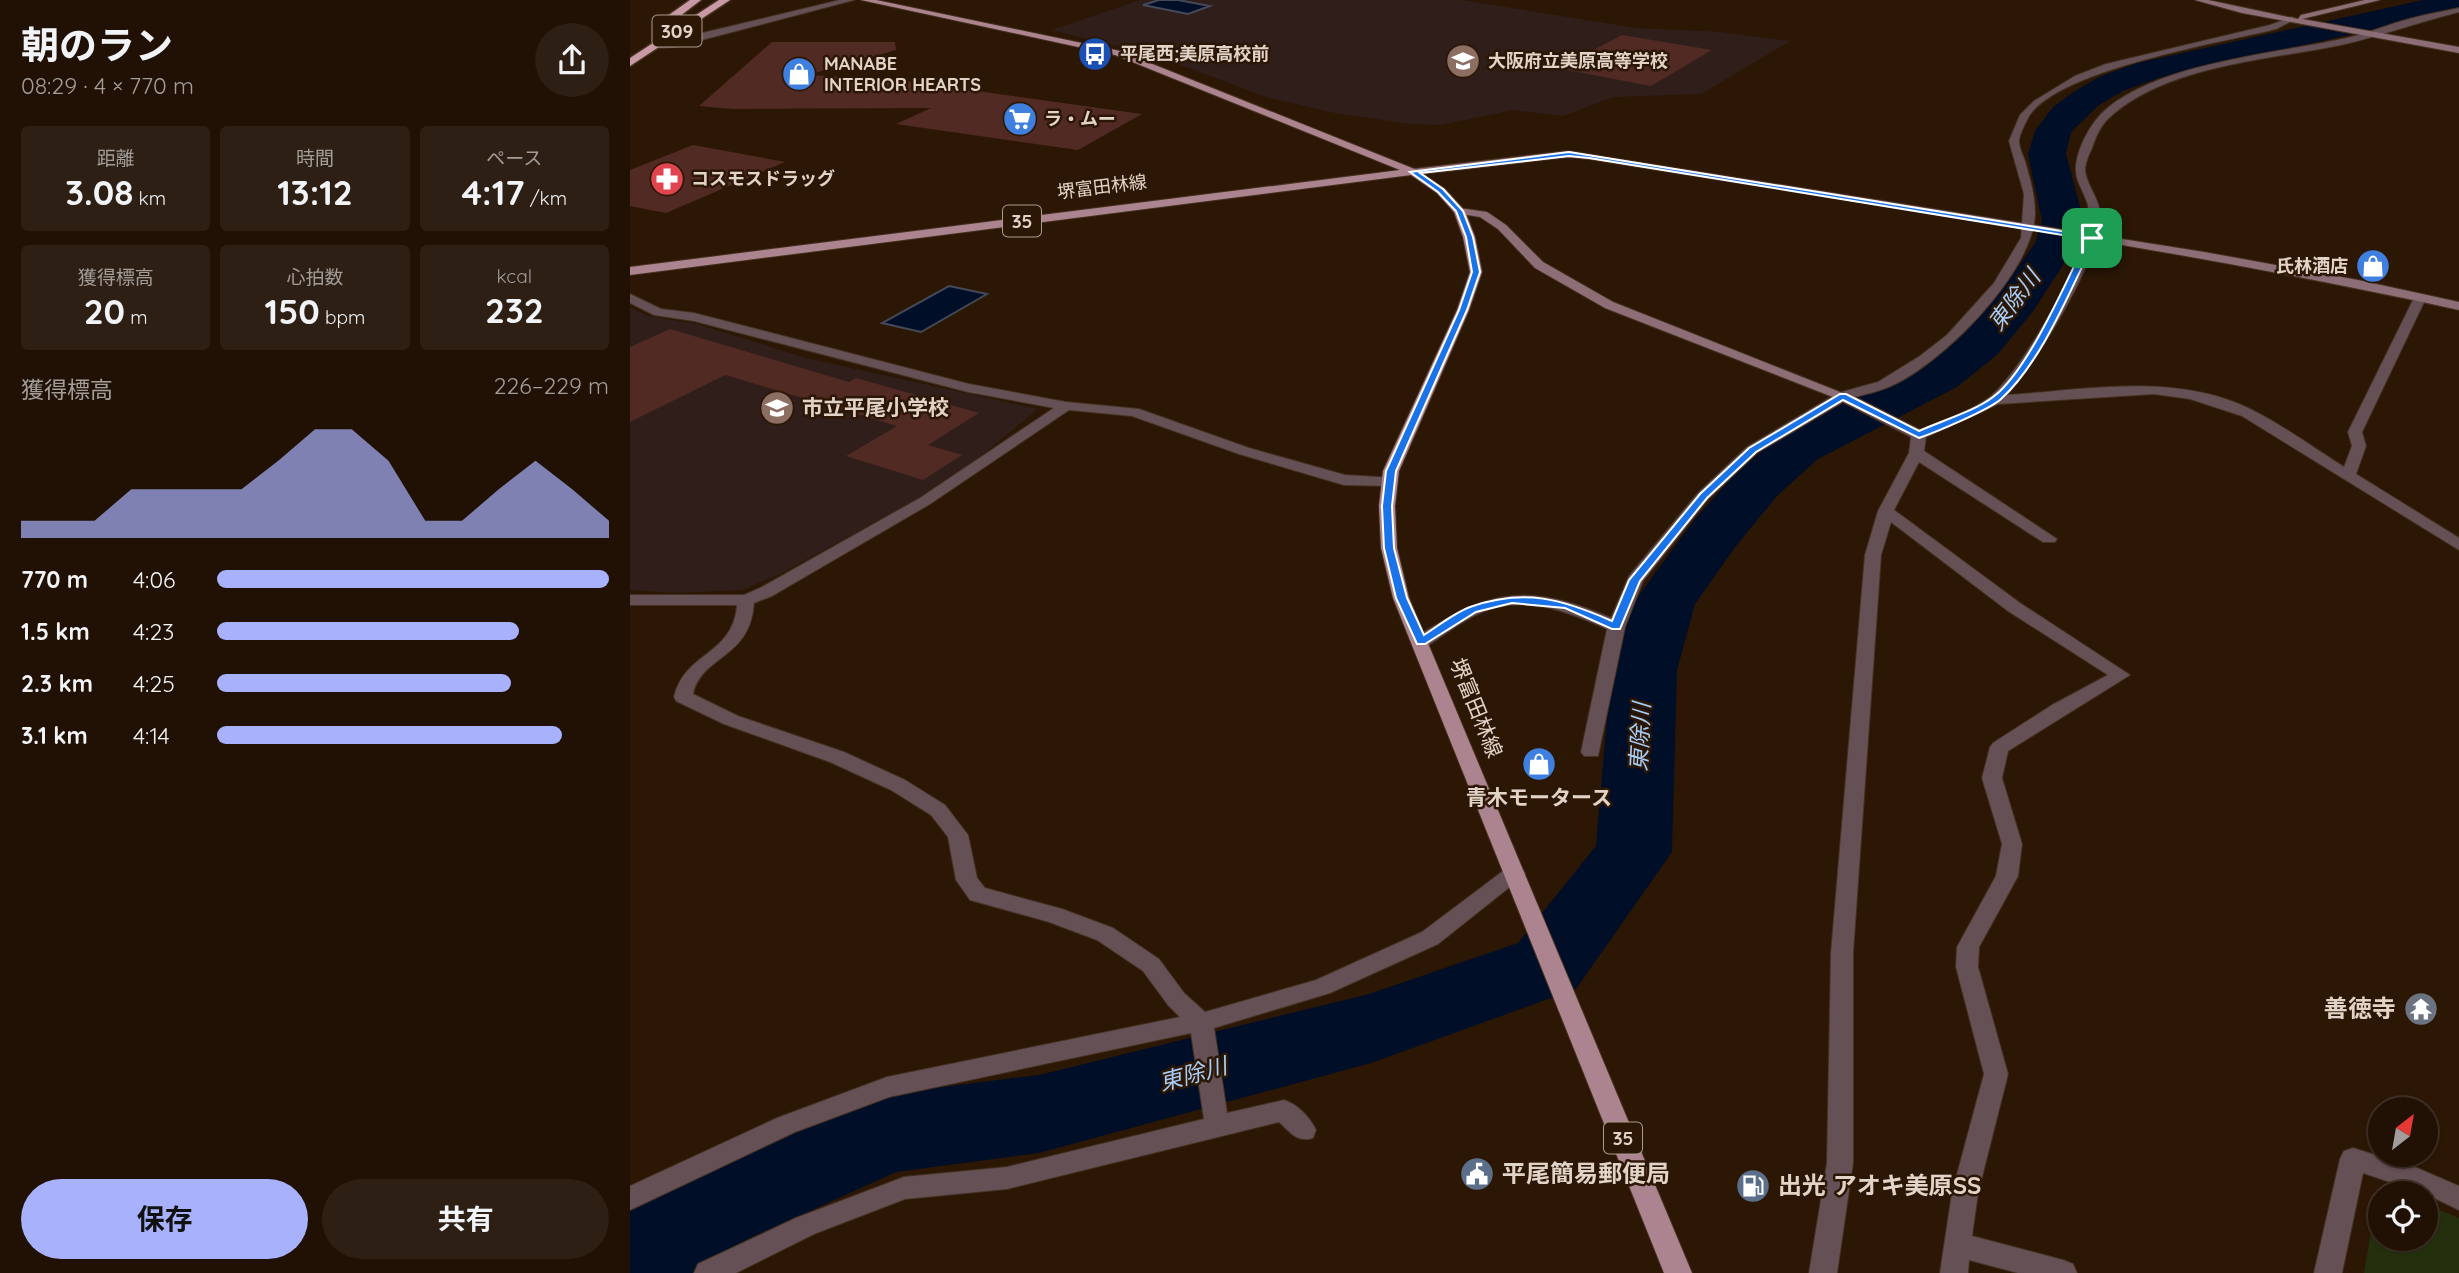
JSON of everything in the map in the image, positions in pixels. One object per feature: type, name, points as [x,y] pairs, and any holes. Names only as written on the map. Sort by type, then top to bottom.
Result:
[{"type":"highway","name":"309","points":[[652,31],[696,0]]},
{"type":"highway","name":"309","points":[[630,63],[725,0]]},
{"type":"main road","name":"堺富田林線","points":[[865,0],[1117,54],[1413,172],[1441,191],[1459,211],[1469,237],[1476,272],[1463,310],[1391,471],[1387,506],[1389,548],[1401,598],[1678,1273]]},
{"type":"main road","name":"堺富田林線","points":[[630,271],[1413,172]]},
{"type":"street","points":[[656,46],[675,44],[850,0]]},
{"type":"street","points":[[2199,0],[2242,11],[2459,50]]},
{"type":"street","points":[[1591,751],[1616,627],[1635,580],[1703,496],[1752,450],[1843,396],[1882,385],[1925,359],[1952,338],[2013,265],[2034,228],[2029,194],[2014,141],[2025,115],[2037,103],[2078,78],[2109,66],[2376,0]]},
{"type":"street","points":[[1996,400],[2018,376],[2057,307],[2087,237],[2095,215],[2091,195],[2079,171],[2080,165],[2098,123],[2109,112],[2141,93],[2190,75],[2459,10]]},
{"type":"street","points":[[1413,172],[1569,154],[1589,156],[2204,256],[2459,306]]},
{"type":"street","points":[[1459,211],[1483,214],[1502,227],[1539,265],[1609,305],[1843,396],[1914,439],[2049,539]]},
{"type":"street","points":[[630,298],[658,312],[694,317],[968,388],[1066,406],[1133,412],[1244,451],[1344,480],[1390,481]]},
{"type":"street","points":[[2348,476],[2359,446],[2355,432],[2420,298]]},
{"type":"street","points":[[1823,1273],[1840,1163],[1842,953],[1873,555],[1886,511],[1914,439],[1996,400],[2154,390],[2205,397],[2247,413],[2459,545]]},
{"type":"street","points":[[630,600],[746,600],[766,592],[925,501],[1066,406]]},
{"type":"street","points":[[1886,511],[2014,607],[2121,675],[2059,709],[2000,747],[1994,762],[1992,778],[2012,845],[2007,876],[1968,947],[1967,968],[1996,1074],[1965,1193],[1954,1273]]},
{"type":"street","points":[[1421,642],[1472,610],[1512,599],[1567,605],[1616,627]]},
{"type":"street","points":[[746,600],[745,619],[738,634],[701,669],[684,689],[683,697],[731,720],[837,757],[898,785],[938,810],[958,835],[967,880],[978,894],[1054,915],[1105,934],[1151,965],[1176,999],[1201,1022],[1217,1126]]},
{"type":"street","points":[[630,1198],[786,1125],[887,1087],[1201,1022],[1322,987],[1430,938],[1517,880]]},
{"type":"street","points":[[708,1273],[805,1226],[904,1188],[1007,1178],[1284,1110],[1304,1130]]},
{"type":"street","points":[[2328,1273],[2353,1159],[2417,1179],[2459,1198]]},
{"type":"street","points":[[1957,1244],[2063,1273]]},
{"type":"shaded area","name":"大阪府立美原高等学校","points":[[1140,0],[1462,0],[1636,28],[1721,32],[1790,41],[1701,94],[1613,97],[1563,116],[1513,110],[1441,125],[1411,124],[1335,113],[1266,97],[1160,57],[1052,30]]},
{"type":"shaded area","points":[[630,307],[648,316],[697,324],[810,359],[1038,409],[970,465],[930,492],[780,574],[742,590],[675,593],[630,590]]},
{"type":"green space","points":[[2438,1209],[2459,1218],[2459,1273],[2364,1273],[2368,1250],[2438,1251]]},
{"type":"water","points":[[1159,0],[1178,0],[1210,6],[1188,14],[1143,5]]},
{"type":"water","points":[[949,286],[987,294],[921,332],[882,323]]},
{"type":"building","points":[[1622,35],[1712,50],[1651,86],[1567,70],[1575,66],[1567,64]]},
{"type":"building","points":[[772,42],[895,42],[896,50],[808,75],[891,79],[1142,114],[1078,150],[896,124],[931,108],[732,109],[699,106]]},
{"type":"building","points":[[693,145],[785,162],[666,213],[630,206],[630,170]]},
{"type":"building","points":[[670,329],[849,382],[856,378],[979,413],[928,445],[962,455],[923,480],[846,456],[897,426],[725,375],[630,422],[630,347]]},
{"type":"waterway","name":"東除川","points":[[630,1259],[712,1209],[886,1134],[1039,1114],[1371,1028],[1547,966],[1634,852],[1644,670],[1664,604],[1715,533],[1757,484],[1799,447],[1939,376],[1981,344],[2018,300],[2056,243],[2063,221],[2047,154],[2053,131],[2066,115],[2111,84],[2149,70],[2459,1]]},
{"type":"place","name":"平尾西;美原高校前","points":[[1095,54]]},
{"type":"place","name":"大阪府立美原高等学校","points":[[1463,61]]},
{"type":"place","name":"MANABE INTERIOR HEARTS","points":[[799,74]]},
{"type":"place","name":"ラ・ムー","points":[[1020,119]]},
{"type":"place","name":"コスモスドラッグ","points":[[667,179]]},
{"type":"place","name":"氏林酒店","points":[[2373,266]]},
{"type":"place","name":"市立平尾小学校","points":[[777,408]]},
{"type":"place","name":"青木モータース","points":[[1539,764]]},
{"type":"place","name":"善徳寺","points":[[2421,1009]]},
{"type":"place","name":"平尾簡易郵便局","points":[[1477,1174]]},
{"type":"place","name":"出光 アオキ美原SS","points":[[1753,1186]]},
{"type":"route","points":[[1569,154],[2092,238],[2018,376],[1996,400],[1919,435],[1843,396],[1752,450],[1703,496],[1635,580],[1616,627],[1567,605],[1512,599],[1472,610],[1421,642],[1401,598],[1389,548],[1387,506],[1391,471],[1463,310],[1476,272],[1469,237],[1459,211],[1441,191],[1413,172],[1569,154]]}]
